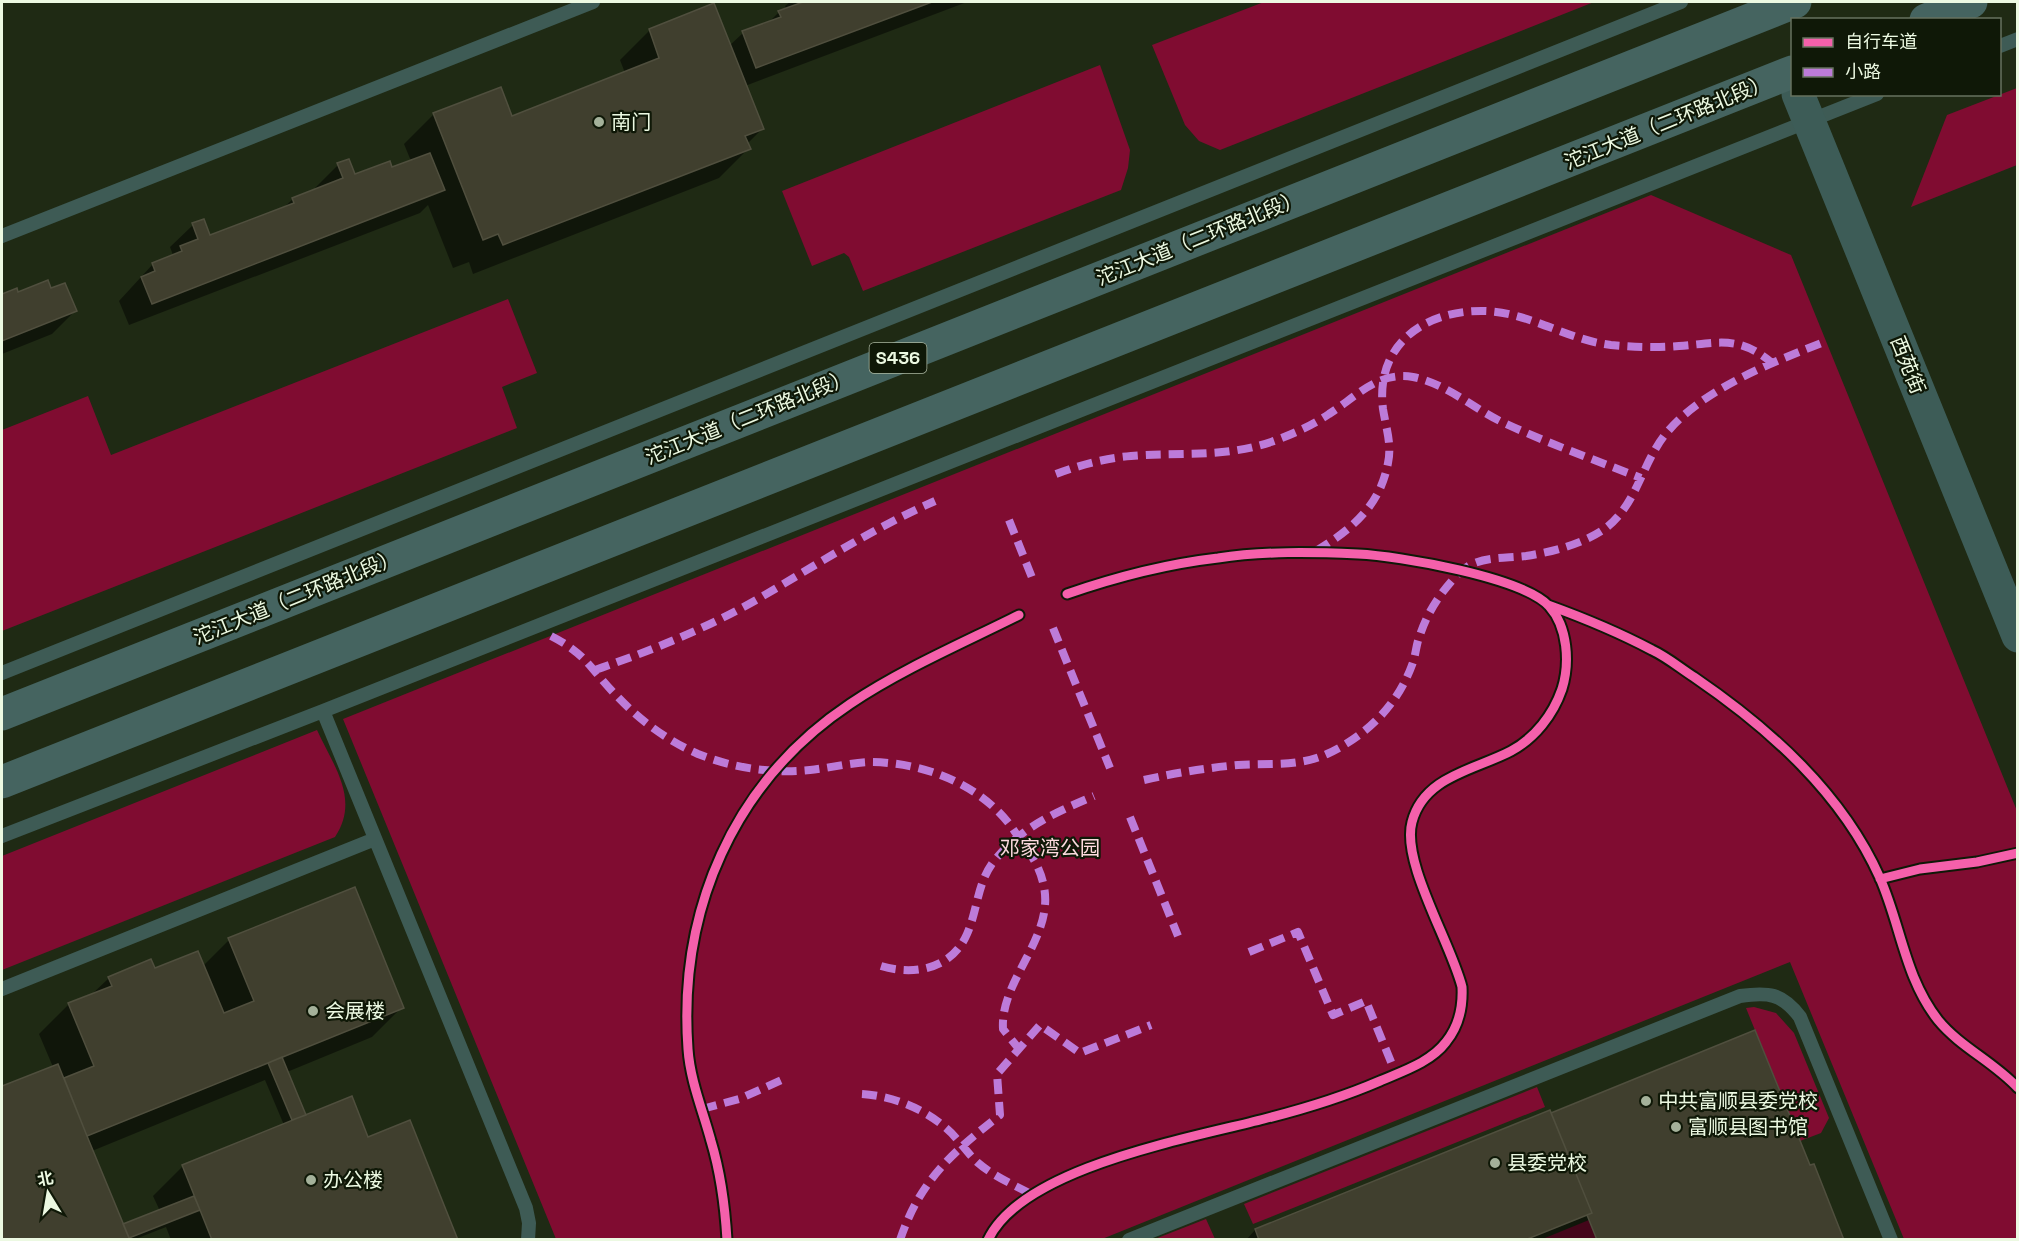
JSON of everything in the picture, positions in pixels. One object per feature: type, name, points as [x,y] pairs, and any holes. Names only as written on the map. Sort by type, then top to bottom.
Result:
[{"type":"highway","name":"沱江大道（二环路北段）","points":[[2,714],[1795,2]]},
{"type":"highway","points":[[1931,18],[1971,2]]},
{"type":"highway","name":"沱江大道（二环路北段）","points":[[2,783],[1791,91]]},
{"type":"street","name":"西苑街","points":[[1799,96],[2018,636]]},
{"type":"lane","points":[[2,236],[593,2]]},
{"type":"lane","points":[[2,673],[1681,2]]},
{"type":"lane","points":[[2001,46],[2018,39]]},
{"type":"lane","points":[[2,836],[323,711],[1791,91]]},
{"type":"lane","points":[[323,711],[526,1208],[529,1223],[528,1239]]},
{"type":"lane","points":[[2,989],[375,839]]},
{"type":"lane","points":[[1129,1239],[1740,996],[1759,993],[1789,1002],[1800,1017],[1891,1239]]},
{"type":"green space","points":[[1264,2],[1594,2],[1220,150],[1199,141],[1185,125],[1152,45]]},
{"type":"green space","points":[[1100,65],[1130,150],[1128,168],[1121,190],[863,291],[849,257],[844,253],[812,266],[782,191]]},
{"type":"green space","points":[[2017,88],[2017,165],[1911,207],[1947,115]]},
{"type":"green space","name":"邓家湾公园","points":[[1651,195],[1791,255],[2017,811],[2017,1239],[1904,1239],[1790,962],[1102,1239],[556,1239],[343,719]]},
{"type":"green space","points":[[508,299],[537,373],[502,387],[517,428],[2,631],[2,430],[88,396],[111,455]]},
{"type":"green space","points":[[317,730],[337,770],[345,796],[342,823],[335,837],[2,970],[2,856]]},
{"type":"green space","points":[[1754,1007],[1776,1013],[1794,1033],[1829,1118],[1821,1133],[1800,1141],[1746,1008]]},
{"type":"green space","points":[[1537,1087],[1545,1107],[1253,1224],[1244,1204]]},
{"type":"green space","points":[[1206,1219],[1215,1239],[1155,1239]]},
{"type":"green space","points":[[1589,1220],[1597,1240],[1540,1240]]},
{"type":"building","points":[[803,2],[932,2],[756,68],[742,31],[781,17],[778,11]]},
{"type":"building","name":"南门","points":[[714,3],[764,129],[745,136],[751,149],[503,245],[498,234],[483,240],[433,113],[501,87],[512,116],[659,58],[649,29]]},
{"type":"building","points":[[430,153],[445,190],[152,304],[141,277],[155,271],[152,263],[182,251],[180,246],[198,239],[192,223],[204,219],[210,235],[294,203],[292,198],[343,178],[337,163],[349,159],[355,174],[390,161],[392,167]]},
{"type":"building","points":[[48,280],[51,288],[65,283],[77,311],[2,341],[2,294],[17,288],[18,292]]},
{"type":"building","name":"会展楼","points":[[355,887],[404,1008],[87,1136],[64,1078],[94,1066],[68,1003],[112,986],[108,977],[151,959],[155,968],[198,951],[224,1013],[254,1001],[228,938]]},
{"type":"building","name":"富顺县图书馆","points":[[1755,1030],[1810,1165],[1814,1164],[1844,1240],[1597,1240],[1587,1215],[1592,1213],[1551,1113]]},
{"type":"building","points":[[282,1057],[306,1115],[292,1120],[268,1063]]},
{"type":"building","points":[[58,1064],[130,1240],[2,1240],[2,1086]]},
{"type":"building","name":"办公楼","points":[[352,1096],[368,1137],[410,1120],[458,1240],[212,1240],[182,1165]]},
{"type":"building","name":"县委党校","points":[[1550,1110],[1592,1213],[1525,1240],[1259,1240],[1255,1229]]},
{"type":"building","points":[[194,1196],[200,1210],[129,1238],[123,1224]]},
{"type":"marked path","points":[[1316,551],[1352,525],[1371,504],[1378,492],[1389,456],[1383,409],[1383,386],[1387,367],[1396,350],[1408,336],[1442,317],[1462,312],[1501,313],[1517,316],[1579,338],[1611,345],[1662,347],[1728,343],[1749,348],[1772,363]]},
{"type":"marked path","points":[[1144,780],[1226,766],[1305,761],[1341,747],[1367,729],[1398,694],[1412,665],[1423,626],[1431,610],[1446,588],[1465,568],[1481,561],[1556,550],[1603,530],[1623,510],[1656,448],[1679,419],[1697,404],[1739,379],[1827,341]]},
{"type":"marked path","points":[[1056,474],[1093,462],[1122,457],[1201,454],[1236,450],[1271,442],[1315,422],[1368,387],[1400,376],[1425,380],[1448,390],[1502,422],[1641,478]]},
{"type":"marked path","points":[[595,670],[660,646],[723,618],[868,534],[935,501]]},
{"type":"marked path","points":[[1009,520],[1033,580]]},
{"type":"marked path","points":[[1053,628],[1110,768]]},
{"type":"marked path","points":[[551,636],[580,655],[623,703],[643,720],[675,742],[711,759],[739,766],[796,771],[869,762],[911,766],[951,779],[987,801],[1002,815],[1029,852],[1040,872],[1044,887],[1045,906],[1041,924],[1004,1011],[1003,1029],[1019,1049]]},
{"type":"marked path","points":[[881,966],[906,970],[919,969],[931,967],[952,955],[967,934],[988,869],[1004,849],[1039,822],[1094,796]]},
{"type":"marked path","points":[[1130,817],[1178,936]]},
{"type":"marked path","points":[[1249,952],[1298,932],[1333,1015],[1366,1001],[1396,1074]]},
{"type":"marked path","points":[[900,1240],[917,1200],[928,1184],[953,1155],[1000,1115],[997,1074],[1040,1025],[1080,1053],[1151,1025]]},
{"type":"marked path","points":[[702,1109],[739,1099],[784,1079]]},
{"type":"marked path","points":[[862,1094],[896,1100],[917,1109],[950,1132],[983,1167],[1033,1195]]},
{"type":"cycle path","points":[[988,1240],[1007,1215],[1035,1193],[1071,1175],[1154,1146],[1309,1107],[1407,1070],[1440,1049],[1457,1023],[1462,1002],[1462,987],[1420,880],[1411,839],[1412,822],[1427,794],[1439,784],[1452,776],[1511,751],[1535,733],[1548,717],[1565,679],[1564,635],[1549,606],[1514,586],[1488,577],[1401,559],[1323,553],[1270,553],[1235,556],[1160,568],[1067,594]]},
{"type":"cycle path","points":[[1548,605],[1614,631],[1663,656],[1750,718],[1801,765],[1846,818],[1864,847],[1880,878],[1911,969],[1927,1004],[1947,1030],[2018,1088]]},
{"type":"cycle path","points":[[727,1240],[724,1202],[717,1166],[689,1061],[687,998],[693,948],[704,900],[721,854],[745,811],[774,771],[809,736],[850,704],[890,679],[1019,615]]},
{"type":"cycle path","points":[[1880,879],[1920,869],[1977,862],[2018,853]]},
{"type":"place","name":"南门","points":[[599,122]]},
{"type":"place","name":"会展楼","points":[[313,1011]]},
{"type":"place","name":"中共富顺县委党校","points":[[1646,1101]]},
{"type":"place","name":"富顺县图书馆","points":[[1676,1127]]},
{"type":"place","name":"县委党校","points":[[1495,1163]]},
{"type":"place","name":"办公楼","points":[[311,1180]]}]
